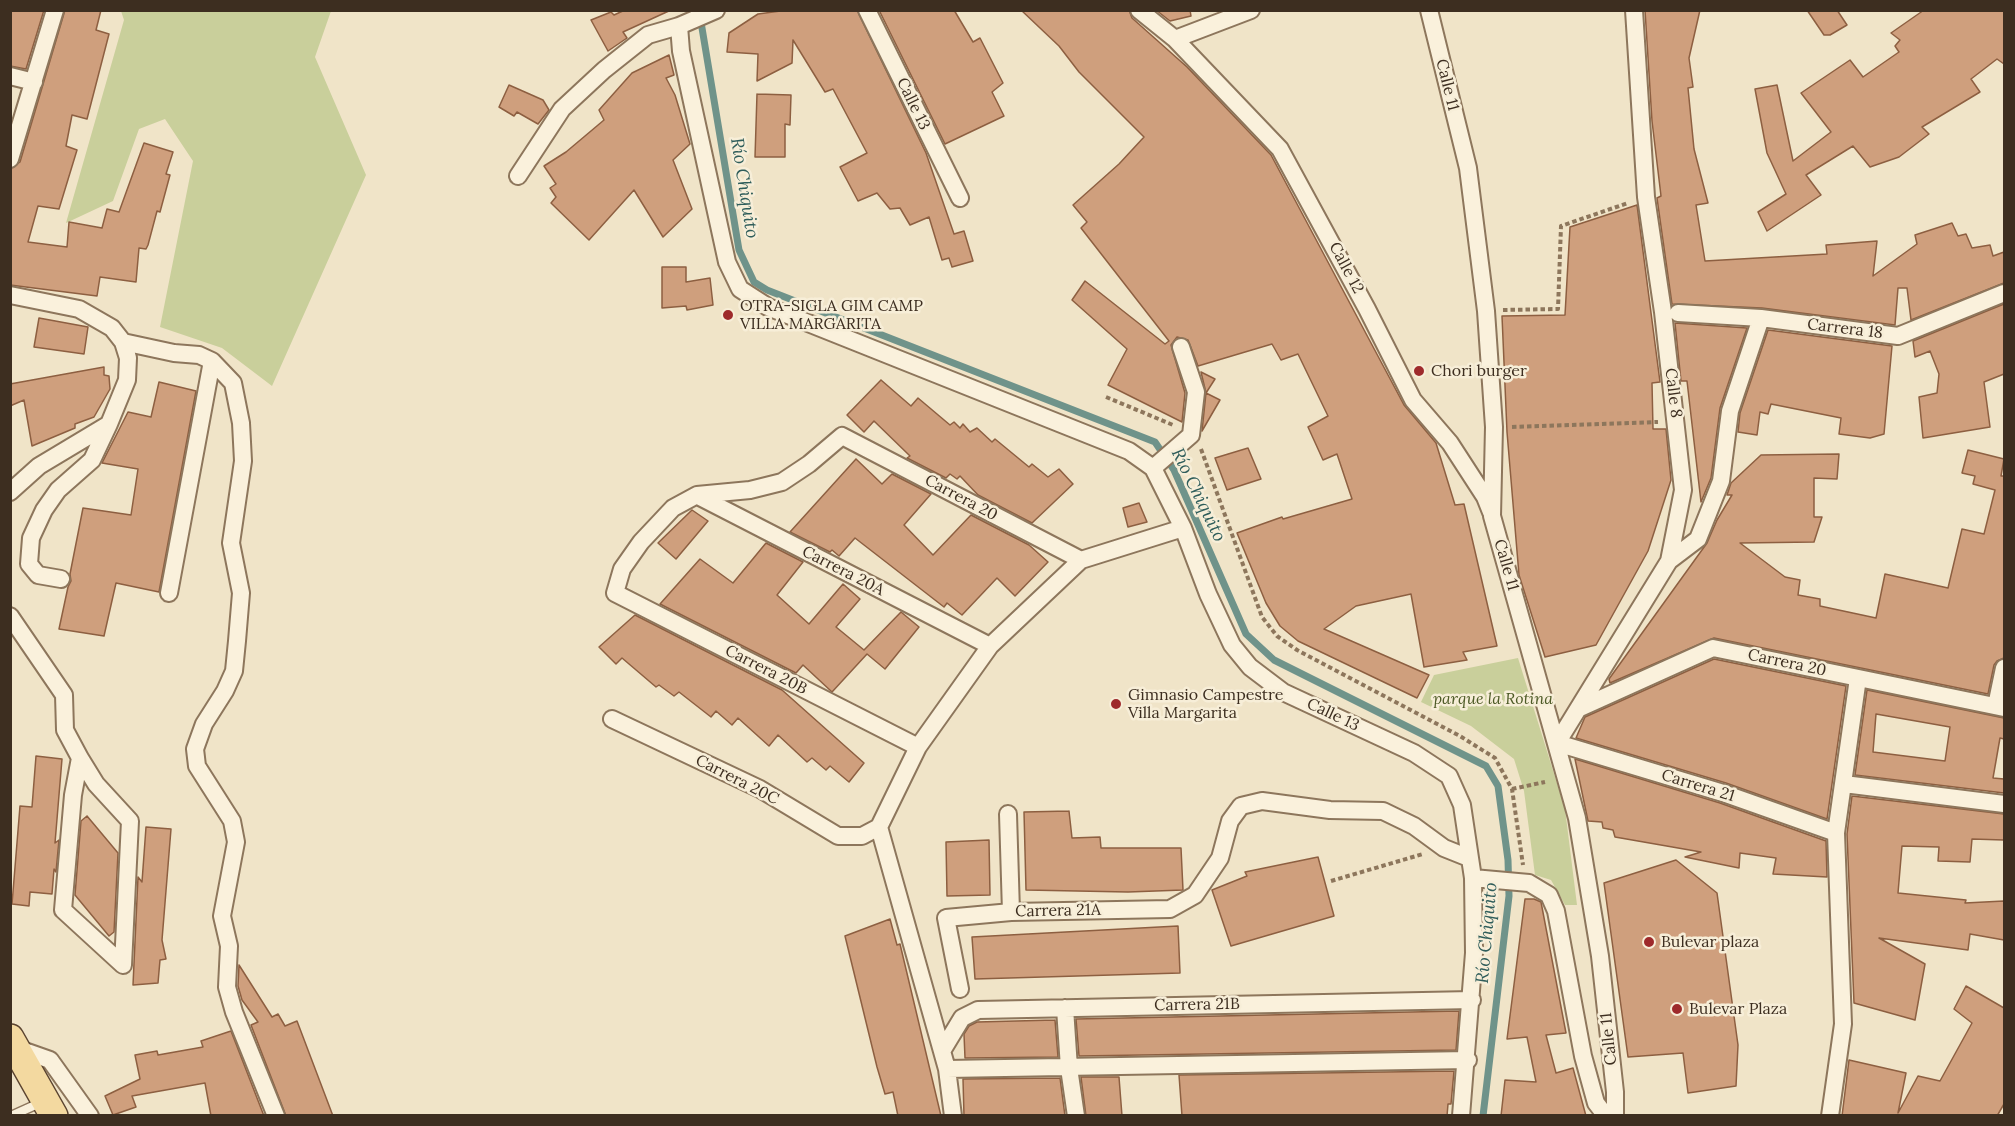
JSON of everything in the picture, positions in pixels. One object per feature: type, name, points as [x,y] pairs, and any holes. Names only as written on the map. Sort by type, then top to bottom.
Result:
[{"type":"main road","points":[[13,1043],[50,1108]]},
{"type":"street","points":[[10,159],[55,10]]},
{"type":"street","name":"Calle 13","points":[[867,10],[960,198]]},
{"type":"street","name":"Calle 12","points":[[1139,10],[1175,39],[1280,149],[1367,309],[1413,400],[1449,443],[1485,497],[1492,516]]},
{"type":"street","points":[[1175,39],[1251,10]]},
{"type":"street","name":"Calle 11","points":[[1429,10],[1468,168],[1486,311],[1494,427],[1492,516],[1577,818],[1600,956],[1615,1092],[1615,1116]]},
{"type":"street","name":"Calle 8","points":[[1557,743],[1669,561],[1683,490],[1677,422],[1646,197],[1634,10]]},
{"type":"street","points":[[518,176],[562,109],[604,70],[648,35],[714,11]]},
{"type":"street","points":[[686,22],[681,51],[727,262],[740,289],[768,308],[1129,452],[1157,466],[1189,438],[1196,392],[1181,346]]},
{"type":"street","points":[[10,76],[34,82]]},
{"type":"street","name":"Carrera 18","points":[[1678,313],[1761,318],[1898,336],[2004,293]]},
{"type":"street","points":[[10,296],[79,309],[112,328],[123,342],[128,358],[127,380],[92,460],[58,490],[44,510],[31,538],[29,564],[38,575],[61,579]]},
{"type":"street","points":[[1669,561],[1698,539],[1721,481],[1730,411],[1761,318]]},
{"type":"street","points":[[123,342],[174,353],[199,355],[212,361],[233,383],[241,423],[243,461],[231,543],[240,593],[234,670],[225,692],[204,724],[195,749],[197,766],[232,821],[236,842],[222,916],[228,946],[227,987],[234,1012],[276,1116]]},
{"type":"street","points":[[169,593],[212,361]]},
{"type":"street","points":[[10,492],[39,466],[109,424]]},
{"type":"street","name":"Carrera 20","points":[[697,495],[750,490],[782,482],[809,464],[842,436],[1081,560]]},
{"type":"street","name":"Calle 13","points":[[1157,466],[1208,594],[1232,645],[1250,667],[1283,692],[1414,753],[1449,777],[1462,805],[1473,878],[1472,1000],[1461,1116]]},
{"type":"street","name":"Carrera 20B","points":[[697,495],[673,508],[641,542],[622,569],[615,593],[918,747]]},
{"type":"street","name":"Carrera 20A","points":[[697,495],[990,646]]},
{"type":"street","points":[[953,1116],[947,1069],[879,826],[918,747],[990,646],[1081,560],[1183,528]]},
{"type":"street","points":[[10,616],[64,694],[65,730],[80,758],[96,784],[130,821],[123,965],[63,910],[73,795],[80,758]]},
{"type":"street","name":"Carrera 20","points":[[1580,708],[1713,648],[2000,707]]},
{"type":"street","points":[[2000,707],[2004,668]]},
{"type":"street","points":[[1830,1116],[1843,1024],[1836,833],[1858,678]]},
{"type":"street","name":"Carrera 20C","points":[[612,718],[760,789],[838,836],[862,836],[879,826]]},
{"type":"street","name":"Carrera 21","points":[[1557,743],[1723,793],[1836,833]]},
{"type":"street","points":[[1844,784],[2004,804]]},
{"type":"street","name":"Carrera 21A","points":[[960,989],[946,918],[1011,912],[1170,909],[1195,895],[1220,858],[1230,821],[1241,806],[1262,801],[1330,810],[1383,811],[1414,826],[1444,848]]},
{"type":"street","points":[[1008,814],[1011,912]]},
{"type":"street","points":[[1444,848],[1469,858]]},
{"type":"street","points":[[1473,878],[1529,883],[1549,895],[1556,911],[1583,1056],[1596,1103],[1606,1116]]},
{"type":"street","name":"Carrera 21B","points":[[942,1051],[962,1018],[978,1010],[1472,1000]]},
{"type":"street","points":[[1065,1008],[1069,1068],[1076,1116]]},
{"type":"street","points":[[13,1043],[50,1060],[90,1116]]},
{"type":"street","points":[[947,1069],[1468,1060]]},
{"type":"lane","points":[[11,1116],[50,1108]]},
{"type":"path","points":[[1486,311],[1557,309],[1561,226],[1646,197]]},
{"type":"path","points":[[1106,397],[1189,438],[1204,453],[1262,617],[1277,636],[1297,650],[1460,736],[1495,758],[1512,789],[1521,858],[1529,883]]},
{"type":"path","points":[[1494,427],[1677,422]]},
{"type":"path","points":[[1512,789],[1545,782]]},
{"type":"path","points":[[1331,881],[1444,848]]},
{"type":"green space","points":[[121,11],[331,11],[315,57],[366,175],[272,386],[222,348],[160,327],[193,161],[165,119],[139,129],[113,201],[66,223],[124,20]]},
{"type":"green space","name":"parque la Rotina","points":[[1518,658],[1565,809],[1577,905],[1565,905],[1551,880],[1535,875],[1524,791],[1514,759],[1471,726],[1421,702],[1434,675]]},
{"type":"building","points":[[10,10],[44,10],[26,69],[10,66]]},
{"type":"building","points":[[65,10],[101,10],[96,30],[109,34],[87,119],[72,115],[66,146],[77,150],[59,209],[38,206],[28,242],[67,247],[69,222],[102,228],[107,209],[119,212],[144,143],[173,152],[166,174],[170,175],[160,212],[157,211],[146,249],[139,248],[136,282],[100,277],[97,296],[10,285],[10,169],[20,162]]},
{"type":"building","points":[[625,10],[671,10],[623,32],[627,38],[608,51],[591,20],[611,12],[614,15]]},
{"type":"building","points":[[788,10],[857,10],[926,153],[954,234],[964,231],[973,261],[952,267],[949,258],[942,260],[929,217],[910,225],[900,208],[890,209],[877,193],[858,201],[840,167],[867,153],[833,89],[825,92],[793,40],[792,63],[757,81],[758,54],[727,52],[729,33],[758,14]]},
{"type":"building","points":[[879,10],[954,10],[973,42],[980,38],[1003,83],[992,92],[1004,116],[945,144]]},
{"type":"building","points":[[1021,10],[1129,10],[1132,18],[1187,67],[1271,155],[1404,405],[1436,443],[1455,505],[1464,504],[1497,646],[1463,652],[1467,660],[1424,667],[1411,594],[1356,606],[1324,629],[1429,675],[1417,698],[1298,641],[1280,626],[1266,603],[1237,533],[1282,517],[1283,519],[1352,499],[1337,454],[1323,460],[1308,427],[1328,416],[1298,354],[1281,360],[1272,344],[1198,366],[1188,340],[1177,337],[1171,345],[1185,393],[1182,422],[1108,385],[1127,349],[1072,300],[1085,281],[1165,344],[1169,341],[1081,228],[1087,222],[1073,205],[1119,164],[1144,137],[1079,72],[1059,46]]},
{"type":"building","points":[[1156,10],[1190,10],[1191,16],[1170,21]]},
{"type":"building","points":[[1645,10],[1700,10],[1689,58],[1693,87],[1688,88],[1694,149],[1708,203],[1696,205],[1705,261],[1827,254],[1826,245],[1877,241],[1873,276],[1917,244],[1915,235],[1952,223],[1958,236],[1966,234],[1972,248],[1990,245],[1993,256],[2004,252],[2004,283],[1911,320],[1907,288],[1898,288],[1895,325],[1762,308],[1672,304],[1657,198],[1661,196],[1652,121]]},
{"type":"building","points":[[1807,10],[1837,10],[1847,25],[1830,35],[1824,35]]},
{"type":"building","points":[[1924,10],[2004,10],[2004,64],[1997,59],[1971,79],[1980,92],[1922,127],[1929,134],[1899,157],[1870,167],[1853,146],[1806,175],[1821,195],[1767,231],[1758,212],[1786,194],[1767,153],[1755,89],[1777,85],[1793,161],[1831,132],[1801,93],[1850,60],[1863,77],[1899,52],[1895,46],[1900,40],[1891,33]]},
{"type":"building","points":[[669,55],[674,75],[666,78],[675,95],[690,144],[673,160],[692,209],[663,237],[634,190],[589,240],[551,203],[556,197],[550,188],[556,184],[544,166],[566,152],[604,120],[599,110],[632,73]]},
{"type":"building","points":[[509,85],[543,100],[549,110],[538,124],[517,112],[514,116],[499,107]]},
{"type":"building","points":[[757,94],[791,95],[790,125],[785,124],[785,157],[755,157]]},
{"type":"building","points":[[1637,205],[1660,382],[1652,383],[1653,429],[1666,429],[1671,480],[1648,551],[1596,645],[1545,657],[1519,575],[1507,432],[1502,316],[1565,315],[1570,227]]},
{"type":"building","points":[[662,267],[686,267],[686,282],[710,278],[713,305],[687,310],[686,306],[662,308]]},
{"type":"building","points":[[2004,304],[2004,374],[1984,382],[1990,427],[1923,438],[1919,397],[1937,393],[1939,374],[1930,351],[1915,357],[1913,341]]},
{"type":"building","points":[[39,318],[88,327],[84,354],[34,347]]},
{"type":"building","points":[[1675,323],[1747,328],[1720,408],[1711,478],[1701,502],[1687,381],[1681,381]]},
{"type":"building","points":[[1768,330],[1892,346],[1884,434],[1870,438],[1839,434],[1841,418],[1771,404],[1768,414],[1760,412],[1757,435],[1738,432],[1740,413]]},
{"type":"building","points":[[104,367],[104,375],[109,376],[110,389],[94,417],[75,424],[75,428],[32,446],[24,400],[10,406],[10,384]]},
{"type":"building","points":[[1201,372],[1215,379],[1206,393]]},
{"type":"building","points":[[881,380],[911,406],[918,398],[950,425],[954,422],[960,428],[963,424],[970,432],[977,428],[992,442],[995,439],[1029,467],[1032,464],[1048,477],[1059,469],[1073,484],[1032,523],[978,495],[960,476],[957,479],[950,474],[946,478],[907,458],[910,456],[874,421],[864,432],[847,415]]},
{"type":"building","points":[[159,382],[196,391],[159,592],[116,583],[104,636],[59,629],[71,581],[70,574],[83,508],[131,515],[138,469],[102,463],[128,412],[151,417]]},
{"type":"building","points":[[1206,393],[1220,400],[1202,431]]},
{"type":"building","points":[[1248,448],[1261,479],[1227,490],[1215,458]]},
{"type":"building","points":[[1968,450],[2004,459],[2001,476],[2004,476],[2004,658],[1994,665],[1988,694],[1714,638],[1610,683],[1609,679],[1707,543],[1732,495],[1727,495],[1731,483],[1761,455],[1839,454],[1837,479],[1814,478],[1814,517],[1822,517],[1814,542],[1740,543],[1785,577],[1800,580],[1798,595],[1820,599],[1820,606],[1876,618],[1885,574],[1948,588],[1962,529],[1984,534],[1995,490],[1973,484],[1975,476],[1962,473]]},
{"type":"building","points":[[856,459],[882,484],[892,474],[931,494],[904,525],[933,555],[971,515],[1029,545],[1048,562],[1015,596],[997,578],[962,615],[947,603],[944,607],[855,538],[839,556],[832,550],[830,552],[790,532]]},
{"type":"building","points":[[1139,503],[1147,522],[1128,527],[1123,508]]},
{"type":"building","points":[[692,510],[708,521],[676,559],[658,543]]},
{"type":"building","points":[[766,543],[803,562],[777,595],[809,624],[843,584],[860,599],[836,627],[864,650],[901,612],[919,627],[885,669],[867,654],[832,692],[803,665],[796,673],[660,604],[700,559],[733,583]]},
{"type":"building","points":[[635,615],[782,690],[864,763],[849,782],[830,766],[826,770],[812,758],[807,762],[778,735],[769,746],[738,718],[732,725],[716,711],[711,717],[679,692],[674,696],[659,685],[656,687],[622,658],[616,664],[599,647]]},
{"type":"building","points":[[1714,659],[1846,686],[1827,819],[1726,783],[1576,738],[1585,717]]},
{"type":"building","points":[[1867,690],[2004,718],[2004,739],[2000,738],[1993,778],[2004,779],[2004,793],[1855,775]],"holes":[[[1876,714],[1950,727],[1945,761],[1873,752]]]},
{"type":"building","points":[[36,756],[62,759],[55,843],[59,840],[52,894],[30,892],[29,906],[12,904],[20,806],[32,807]]},
{"type":"building","points":[[1575,759],[1720,803],[1826,841],[1827,877],[1773,874],[1776,858],[1740,853],[1739,868],[1685,857],[1701,852],[1615,837],[1613,830],[1603,828],[1602,822],[1588,821]]},
{"type":"building","points":[[1852,796],[2004,814],[2004,840],[1972,839],[1970,862],[1938,861],[1939,847],[1902,846],[1898,893],[1966,900],[1965,903],[2004,901],[2004,940],[1970,934],[1968,950],[1879,938],[1925,964],[1915,1020],[1854,1003],[1847,834]]},
{"type":"building","points":[[1069,811],[1072,838],[1100,837],[1101,848],[1181,848],[1183,890],[1128,892],[1026,890],[1024,812]]},
{"type":"building","points":[[87,816],[118,853],[114,932],[109,936],[75,895],[81,821]]},
{"type":"building","points":[[146,827],[171,829],[162,940],[166,959],[160,960],[158,983],[133,985],[138,877],[142,882]]},
{"type":"building","points":[[989,840],[990,895],[947,896],[946,842]]},
{"type":"building","points":[[1318,857],[1334,916],[1231,946],[1212,890],[1247,876],[1245,872]]},
{"type":"building","name":"Bulevar Plaza","points":[[1676,860],[1717,893],[1738,1045],[1736,1086],[1688,1093],[1683,1053],[1628,1057],[1604,883]]},
{"type":"building","points":[[1525,899],[1541,902],[1566,1033],[1546,1035],[1556,1073],[1573,1068],[1586,1116],[1501,1116],[1505,1080],[1536,1082],[1527,1037],[1507,1039]]},
{"type":"building","points":[[890,919],[897,945],[900,944],[941,1116],[898,1116],[893,1092],[885,1094],[877,1067],[845,936]]},
{"type":"building","points":[[1178,926],[1180,973],[975,979],[972,937]]},
{"type":"building","points":[[239,965],[272,1017],[278,1014],[285,1026],[297,1021],[333,1116],[286,1116],[251,1025],[258,1022],[242,1000],[238,986]]},
{"type":"building","points":[[1966,986],[2004,1008],[2004,1104],[1997,1116],[1842,1116],[1849,1060],[1906,1073],[1898,1113],[1918,1076],[1940,1081],[1972,1023],[1954,1009]]},
{"type":"building","points":[[1459,1011],[1456,1050],[1079,1056],[1076,1019]]},
{"type":"building","points":[[1055,1020],[1058,1057],[965,1058],[964,1034],[969,1026],[977,1022]]},
{"type":"building","points":[[231,1031],[264,1116],[211,1116],[205,1083],[132,1096],[136,1107],[113,1115],[105,1096],[140,1079],[135,1055],[157,1051],[158,1055],[203,1047],[201,1041]]},
{"type":"building","points":[[1454,1071],[1451,1104],[1448,1104],[1447,1116],[1182,1116],[1179,1075]]},
{"type":"building","points":[[1081,1077],[1119,1077],[1122,1116],[1086,1116]]},
{"type":"building","points":[[1060,1078],[1065,1116],[964,1116],[963,1079]]},
{"type":"waterway","name":"Río Chiquito","points":[[700,16],[739,250],[754,282],[767,290],[1155,442],[1174,470],[1246,634],[1274,660],[1486,766],[1498,786],[1508,860],[1509,896],[1483,1116]]},
{"type":"place","name":"OTRA-SIGLA GIM CAMP VILLA MARGARITA","points":[[728,315]]},
{"type":"place","name":"Chori burger","points":[[1419,371]]},
{"type":"place","name":"Gimnasio Campestre Villa Margarita","points":[[1116,704]]},
{"type":"place","name":"Bulevar plaza","points":[[1649,942]]},
{"type":"place","name":"Bulevar Plaza","points":[[1677,1009]]}]
